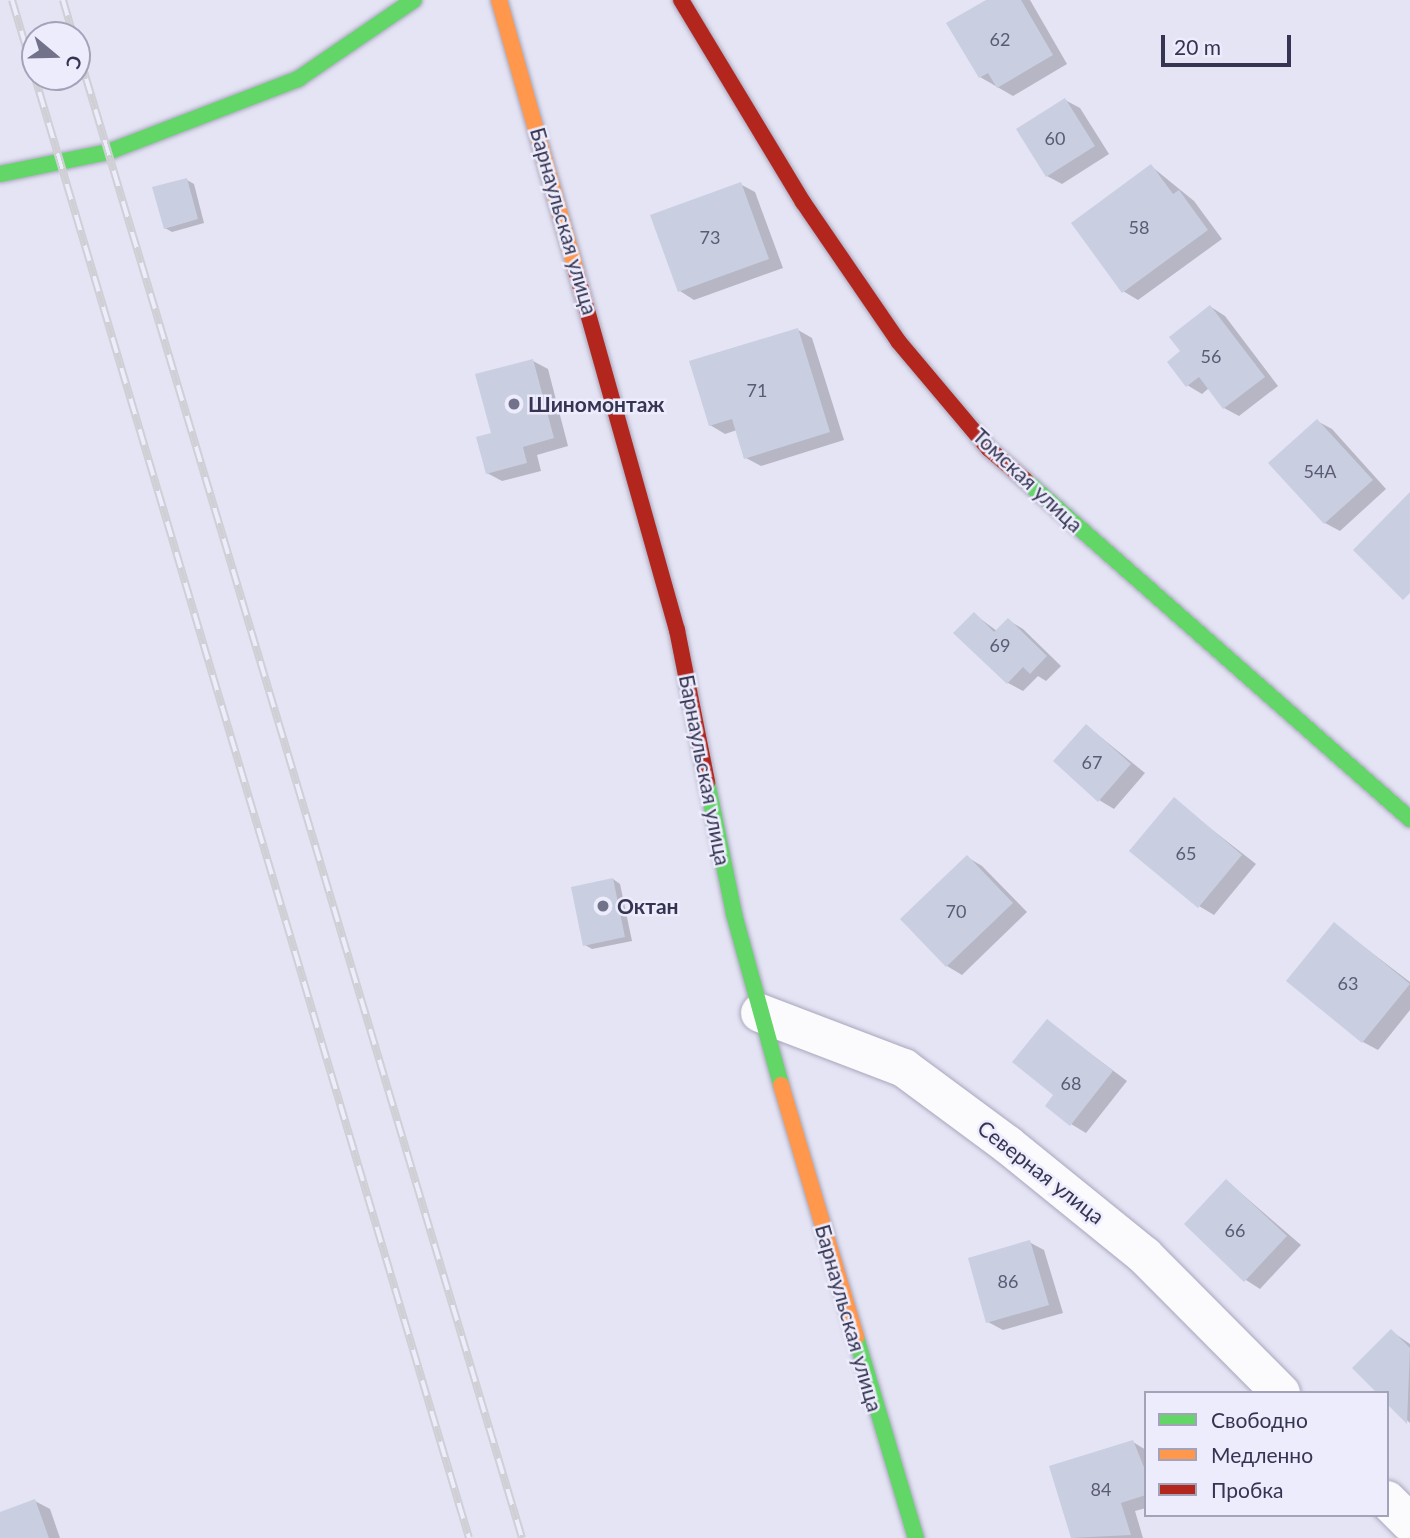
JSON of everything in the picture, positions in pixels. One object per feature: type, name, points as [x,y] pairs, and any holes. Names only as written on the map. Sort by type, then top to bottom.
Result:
[{"type":"street","points":[[0,174],[108,152],[298,79],[414,0]]},
{"type":"street","name":"Барнаульская улица","points":[[499,0],[677,630],[734,914],[760,1013],[916,1538]]},
{"type":"street","name":"Томская улица","points":[[681,0],[803,202],[874,306],[989,449],[1410,819]]},
{"type":"street","name":"Северная улица","points":[[760,1013],[904,1068],[1008,1145],[1144,1256],[1279,1391]]},
{"type":"street","points":[[1389,1502],[1410,1523]]},
{"type":"building","points":[[986,0],[1021,0],[1053,55],[997,88],[988,73],[979,78],[946,23]]},
{"type":"building","points":[[1065,98],[1095,146],[1046,177],[1016,129]]},
{"type":"building","points":[[1151,164],[1173,194],[1179,190],[1208,230],[1122,293],[1071,223]]},
{"type":"building","points":[[187,178],[198,219],[164,229],[152,187]]},
{"type":"building","points":[[741,182],[769,259],[678,292],[650,215]]},
{"type":"building","points":[[1210,305],[1265,377],[1223,409],[1199,377],[1186,387],[1167,362],[1180,351],[1169,337]]},
{"type":"building","points":[[798,328],[830,432],[744,459],[732,419],[709,426],[689,361]]},
{"type":"building","name":"Шиномонтаж","points":[[533,359],[554,438],[523,447],[527,463],[486,474],[476,437],[491,433],[475,374]]},
{"type":"building","points":[[1317,419],[1373,480],[1324,524],[1268,463]]},
{"type":"building","points":[[1410,492],[1410,593],[1403,600],[1353,550]]},
{"type":"building","points":[[974,612],[994,632],[1008,618],[1047,656],[1030,674],[1023,667],[1007,684],[953,633]]},
{"type":"building","points":[[1086,724],[1131,764],[1098,802],[1053,761]]},
{"type":"building","points":[[1174,797],[1242,855],[1198,908],[1129,851]]},
{"type":"building","points":[[967,855],[1013,903],[946,967],[900,919]]},
{"type":"building","points":[[613,878],[625,937],[583,946],[571,887]]},
{"type":"building","points":[[1334,922],[1410,984],[1362,1043],[1286,981]]},
{"type":"building","points":[[1047,1019],[1113,1071],[1070,1126],[1045,1106],[1053,1095],[1012,1062]]},
{"type":"building","points":[[1226,1179],[1287,1236],[1244,1282],[1184,1224]]},
{"type":"building","points":[[1030,1240],[1049,1305],[986,1323],[968,1258]]},
{"type":"building","points":[[1391,1329],[1410,1348],[1407,1424],[1389,1406],[1389,1391],[1375,1391],[1352,1368]]},
{"type":"building","points":[[1133,1440],[1144,1467],[1144,1496],[1121,1503],[1131,1535],[1071,1538],[1049,1466]]},
{"type":"building","points":[[35,1499],[49,1538],[0,1538],[0,1512]]},
{"type":"railway","points":[[12,0],[469,1538]]},
{"type":"railway","points":[[63,0],[69,21]]},
{"type":"railway","points":[[90,91],[522,1538]]},
{"type":"traffic: fast","points":[[0,174],[108,152],[298,79],[414,0]]},
{"type":"traffic: fast","points":[[1025,480],[1410,819]]},
{"type":"traffic: fast","points":[[707,782],[734,914],[781,1085]]},
{"type":"traffic: fast","points":[[856,1337],[916,1538]]},
{"type":"traffic: slow","points":[[499,0],[576,271]]},
{"type":"traffic: slow","points":[[781,1085],[856,1337]]},
{"type":"traffic: jam","points":[[681,0],[803,202],[898,341],[989,449],[1025,480]]},
{"type":"traffic: jam","points":[[576,271],[677,630],[707,782]]},
{"type":"place","name":"Шиномонтаж","points":[[514,404]]},
{"type":"place","name":"Октан","points":[[603,906]]}]
